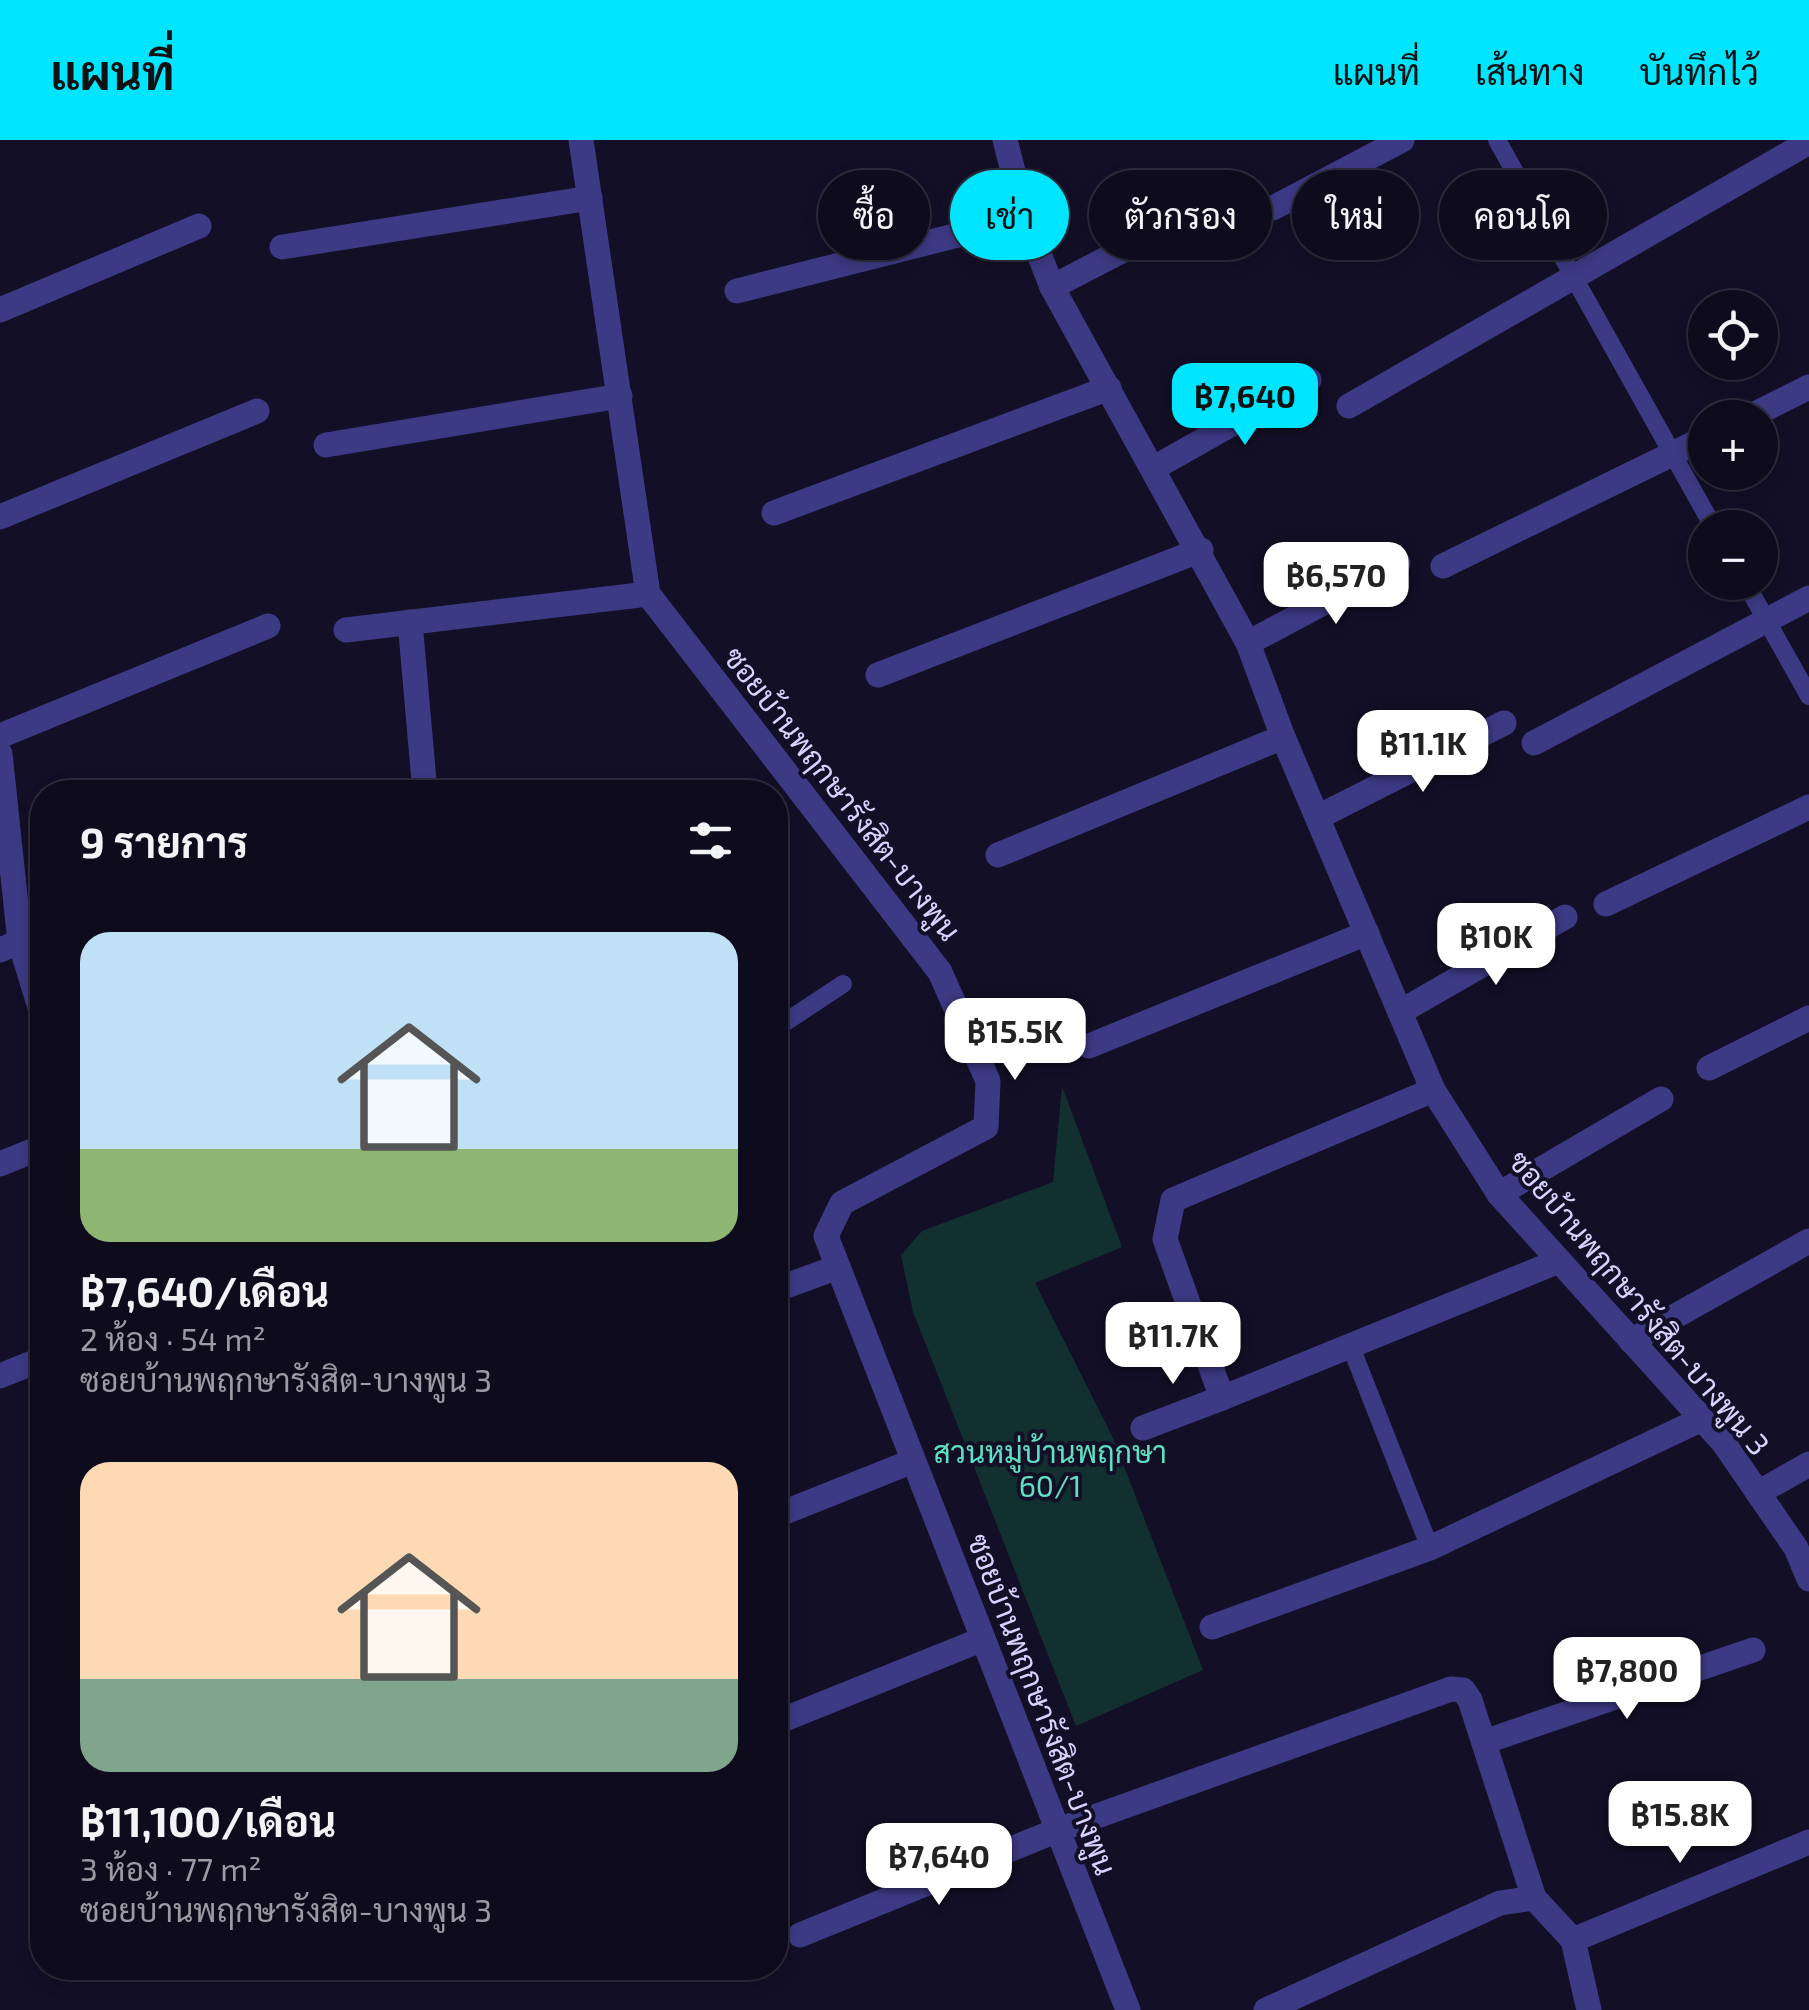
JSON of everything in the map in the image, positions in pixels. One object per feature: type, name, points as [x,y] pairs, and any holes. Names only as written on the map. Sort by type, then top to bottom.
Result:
[{"type":"street","name":"ซอยบ้านพฤกษารังสิต-บางพูน","points":[[581,140],[648,594],[940,972],[988,1081],[986,1127],[842,1203],[826,1236],[1058,1830],[1117,2006]]},
{"type":"street","name":"ซอยบ้านพฤกษารังสิต-บางพูน 3","points":[[1005,140],[1013,170]]},
{"type":"street","points":[[1274,208],[1402,140]]},
{"type":"street","points":[[1350,406],[1809,142]]},
{"type":"street","points":[[282,247],[590,198]]},
{"type":"street","points":[[0,310],[199,226]]},
{"type":"street","points":[[737,291],[950,237]]},
{"type":"street","name":"ซอยบ้านพฤกษารังสิต-บางพูน 3","points":[[1041,260],[1052,288],[1248,642],[1283,737],[1433,1090],[1499,1194],[1702,1419],[1796,1548],[1809,1578]]},
{"type":"street","points":[[1052,288],[1106,260]]},
{"type":"street","points":[[1154,468],[1309,380]]},
{"type":"street","points":[[1778,403],[1809,387]]},
{"type":"street","points":[[774,513],[1108,388]]},
{"type":"street","points":[[326,446],[620,396]]},
{"type":"street","points":[[0,517],[257,411]]},
{"type":"street","points":[[1444,566],[1688,446]]},
{"type":"street","points":[[878,675],[1200,550]]},
{"type":"street","points":[[1248,642],[1398,562]]},
{"type":"street","points":[[346,630],[648,594]]},
{"type":"street","points":[[1534,743],[1809,598]]},
{"type":"street","points":[[410,622],[424,780]]},
{"type":"street","points":[[0,736],[268,626]]},
{"type":"street","points":[[1318,817],[1504,723]]},
{"type":"street","points":[[998,855],[1283,737]]},
{"type":"street","points":[[0,754],[21,941],[30,972]]},
{"type":"street","points":[[1606,904],[1809,807]]},
{"type":"street","points":[[1400,1012],[1564,917]]},
{"type":"street","points":[[1090,1046],[1367,933]]},
{"type":"street","points":[[1710,1068],[1809,1018]]},
{"type":"street","points":[[1222,1398],[1165,1239],[1173,1200],[1433,1090]]},
{"type":"street","points":[[1499,1194],[1660,1099]]},
{"type":"street","points":[[0,1164],[30,1152]]},
{"type":"street","points":[[1631,1340],[1809,1241]]},
{"type":"street","points":[[1143,1428],[1559,1261]]},
{"type":"street","points":[[788,1285],[838,1267]]},
{"type":"street","points":[[0,1376],[30,1364]]},
{"type":"street","points":[[1212,1626],[1430,1548],[1702,1419]]},
{"type":"street","points":[[788,1511],[914,1461]]},
{"type":"street","points":[[1758,1493],[1809,1464]]},
{"type":"street","points":[[788,1718],[983,1640]]},
{"type":"street","points":[[1484,1742],[1753,1650]]},
{"type":"street","points":[[800,1935],[1058,1830],[1452,1689],[1463,1690],[1470,1700],[1534,1898],[1573,1940],[1589,2010]]},
{"type":"street","points":[[1573,1940],[1809,1842]]},
{"type":"street","points":[[1266,2010],[1500,1903],[1534,1898]]},
{"type":"lane","points":[[1497,140],[1704,510]]},
{"type":"lane","points":[[1755,600],[1809,696]]},
{"type":"lane","points":[[788,1020],[842,984]]},
{"type":"lane","points":[[1351,1347],[1430,1548]]},
{"type":"green space","name":"สวนหมู่บ้านพฤกษา 60/1","points":[[1062,1086],[1122,1247],[1035,1283],[1113,1438],[1203,1670],[1076,1726],[913,1312],[901,1255],[922,1231],[1053,1182]]}]
